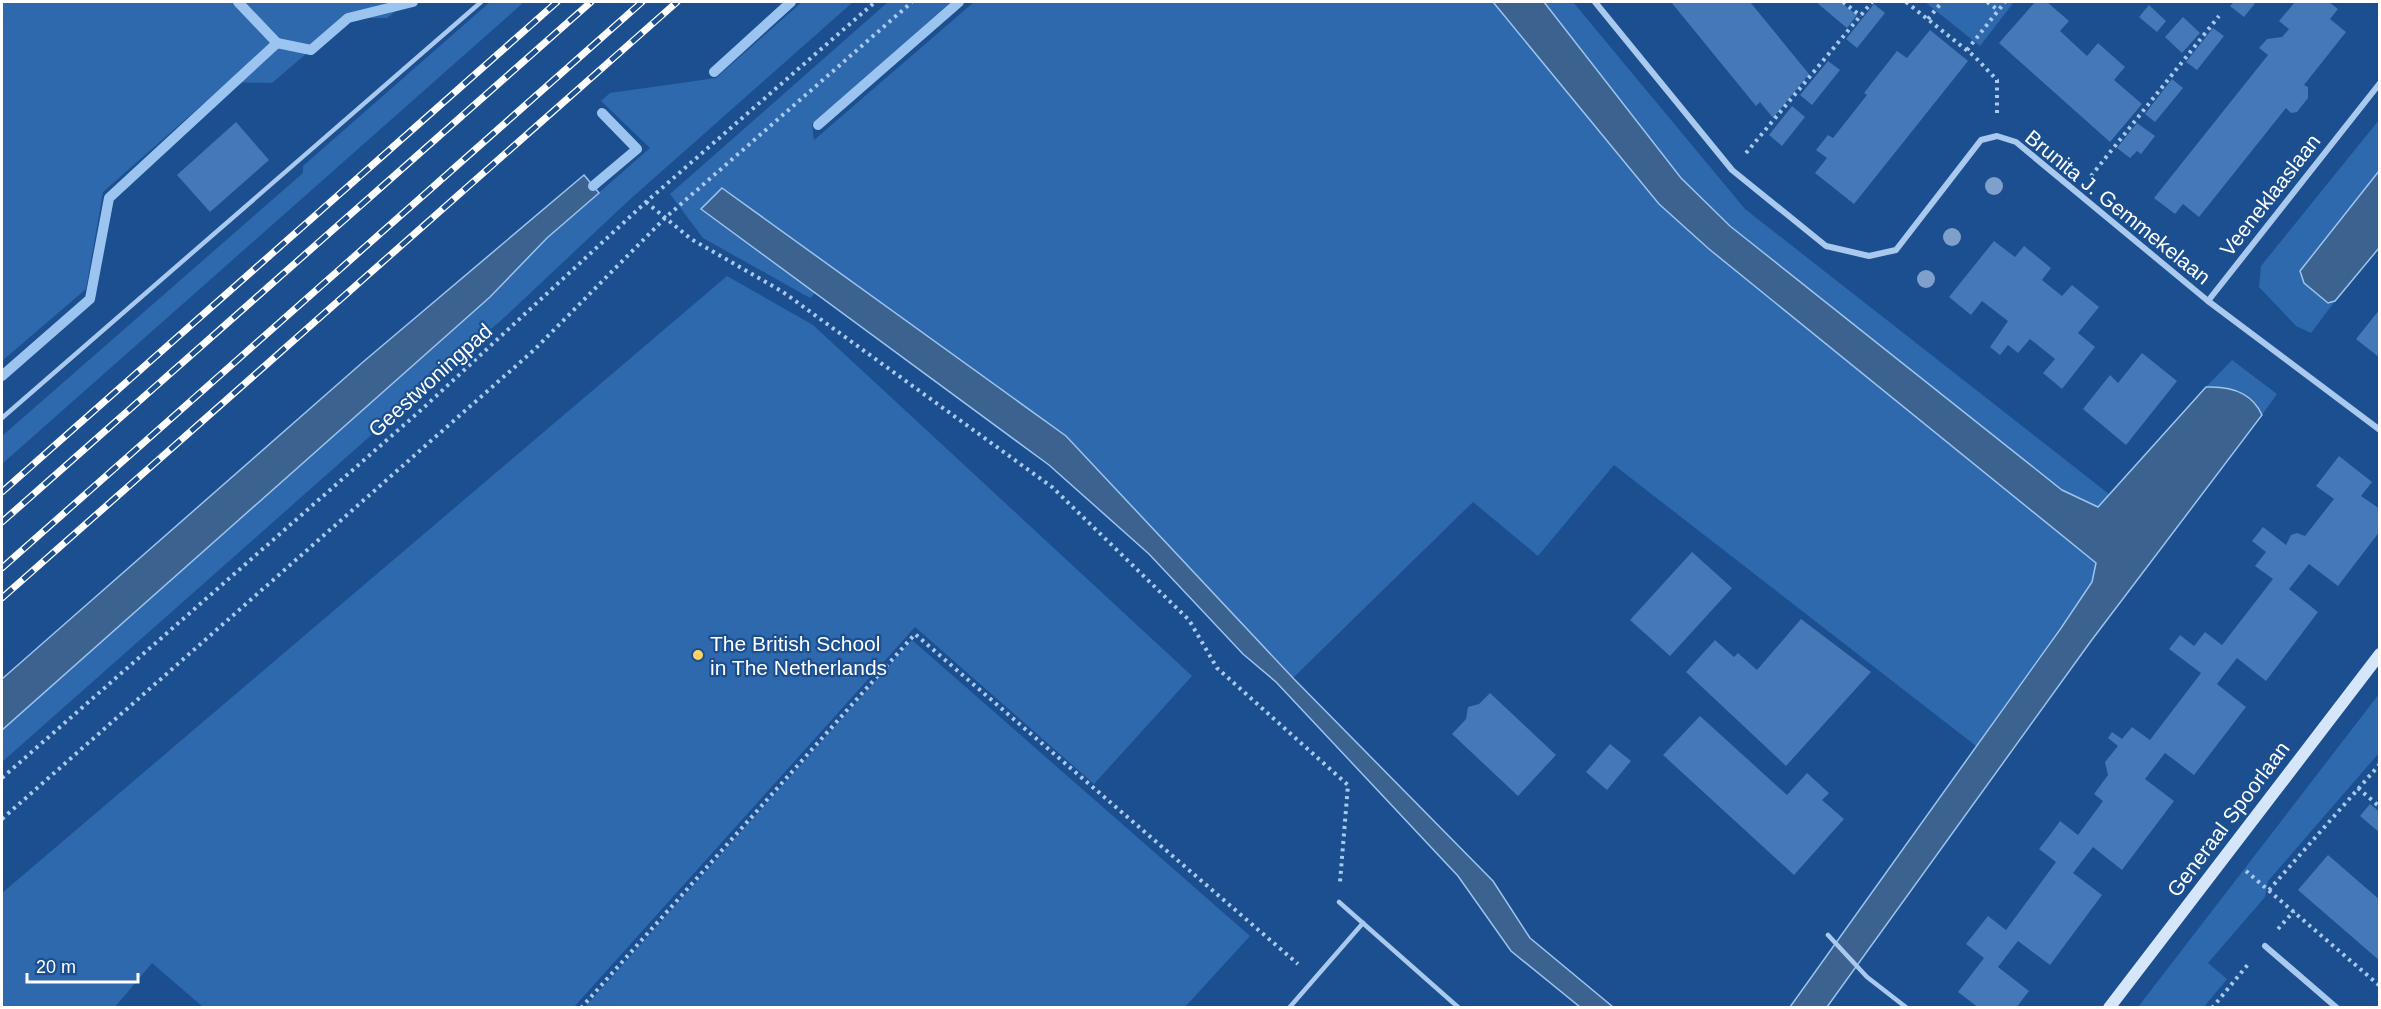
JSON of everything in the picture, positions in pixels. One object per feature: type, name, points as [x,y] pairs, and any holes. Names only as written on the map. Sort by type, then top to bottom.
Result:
[{"type":"street","name":"Brunita J. Gemmekelaan","points":[[1595,2],[1732,170],[1826,246],[1869,256],[1896,250],[1981,140],[1997,136],[2016,142],[2208,301]]},
{"type":"street","name":"Veeneklaaslaan","points":[[2208,301],[2379,83]]},
{"type":"street","points":[[2208,301],[2379,430]]},
{"type":"street","name":"Generaal Spoorlaan","points":[[2109,1008],[2379,654]]},
{"type":"street","points":[[2265,946],[2337,1008]]},
{"type":"lane","points":[[2,418],[481,2]]},
{"type":"lane","points":[[1339,902],[1459,1008]]},
{"type":"lane","points":[[1289,1008],[1363,923]]},
{"type":"lane","points":[[1828,935],[1867,977],[1907,1008]]},
{"type":"path","name":"Geestwoningpad","points":[[2,778],[421,410],[646,202],[874,2]]},
{"type":"path","points":[[2,819],[534,350],[665,218],[912,2]]},
{"type":"path","points":[[1843,2],[1861,16]]},
{"type":"path","points":[[1732,170],[1872,2]]},
{"type":"path","points":[[1906,2],[1967,50],[1997,81],[1997,136]]},
{"type":"path","points":[[1928,19],[1942,2]]},
{"type":"path","points":[[1988,2],[1998,10]]},
{"type":"path","points":[[1967,50],[2005,2]]},
{"type":"path","points":[[2078,193],[2219,16]]},
{"type":"path","points":[[646,202],[691,239],[783,292],[1052,487],[1189,620],[1216,669],[1348,785],[1339,902]]},
{"type":"path","points":[[581,1008],[915,634],[1235,912],[1315,978]]},
{"type":"path","points":[[2379,764],[2270,890],[2379,986]]},
{"type":"path","points":[[2358,789],[2379,807]]},
{"type":"path","points":[[2212,1008],[2265,946]]},
{"type":"shaded area","points":[[2,2],[408,2],[387,18],[348,18],[272,83],[228,82],[103,192],[86,289],[2,361]]},
{"type":"shaded area","points":[[490,2],[524,2],[2,464],[2,436],[303,173],[303,166]]},
{"type":"shaded area","points":[[802,2],[853,2],[627,202],[507,315],[2,762],[2,729],[490,297],[547,238],[650,148],[601,101],[610,93],[716,78]]},
{"type":"shaded area","points":[[888,2],[951,2],[812,124],[814,140],[974,2],[1493,2],[1659,204],[1709,249],[2096,563],[2092,582],[1976,746],[1614,465],[1538,556],[1473,502],[1293,678],[1065,436],[723,189],[701,209],[816,292],[810,298],[703,238],[670,194]]},
{"type":"shaded area","points":[[1493,2],[1544,2],[1681,178],[1730,226],[2062,490],[2098,507],[2206,387],[2232,389],[2239,392],[2258,407],[2262,415],[2091,641],[1827,1007],[1790,1007],[2061,628],[2092,582],[2096,563],[1709,249],[1659,204]]},
{"type":"shaded area","points":[[1544,2],[1573,2],[1745,209],[2109,494],[2098,507],[2062,490],[1731,226],[1681,178]]},
{"type":"shaded area","points":[[1925,2],[2014,2],[1980,46]]},
{"type":"shaded area","points":[[2379,120],[2379,171],[2300,271],[2335,301],[2311,333],[2296,326],[2259,287],[2261,266]]},
{"type":"shaded area","points":[[2379,171],[2379,248],[2335,301],[2328,303],[2304,283],[2300,271]]},
{"type":"shaded area","points":[[584,175],[599,193],[547,238],[490,297],[2,730],[2,679],[363,362]]},
{"type":"shaded area","points":[[722,188],[1066,436],[1293,678],[1493,881],[1530,938],[1613,1007],[1580,1007],[1511,951],[1458,876],[1276,682],[1243,654],[1149,554],[1049,465],[701,209]]},
{"type":"shaded area","name":"The British School in The Netherlands","points":[[727,276],[813,325],[1192,676],[1094,784],[915,627],[574,1007],[203,1007],[152,963],[115,1007],[2,1007],[2,893]]},
{"type":"shaded area","points":[[2232,360],[2277,394],[2262,415],[2253,402],[2239,393],[2223,388],[2206,387]]},
{"type":"shaded area","points":[[912,640],[1250,936],[1185,1007],[585,1007]]},
{"type":"shaded area","points":[[2379,694],[2379,753],[2268,881],[2265,897],[2208,963],[2227,979],[2204,1007],[2138,1007]]},
{"type":"building","points":[[1671,2],[1750,2],[1809,74],[1773,118],[1760,102],[1756,106]]},
{"type":"building","points":[[1816,2],[1840,2],[1857,15],[1847,28]]},
{"type":"building","points":[[2035,2],[2047,2],[2069,21],[2060,31],[2087,56],[2098,43],[2125,67],[2114,80],[2142,104],[2110,142],[1999,43]]},
{"type":"building","points":[[2234,2],[2256,2],[2244,17],[2230,6]]},
{"type":"building","points":[[2295,2],[2329,2],[2338,9],[2330,19],[2346,32],[2304,85],[2308,87],[2308,98],[2297,112],[2291,113],[2286,108],[2199,217],[2183,204],[2175,214],[2154,198],[2268,55],[2259,48],[2267,39],[2282,37],[2289,29],[2279,21]]},
{"type":"building","points":[[1874,4],[1885,13],[1857,48],[1846,39]]},
{"type":"building","points":[[2149,5],[2166,21],[2157,32],[2139,17]]},
{"type":"building","points":[[2183,17],[2200,33],[2182,53],[2165,37]]},
{"type":"building","points":[[2213,28],[2224,36],[2197,70],[2186,62]]},
{"type":"building","points":[[1930,30],[1968,61],[1854,204],[1815,173],[1827,158],[1816,150],[1828,135],[1833,138],[1867,95],[1864,93],[1897,51],[1907,58]]},
{"type":"building","points":[[1828,61],[1840,70],[1812,105],[1800,95]]},
{"type":"building","points":[[2172,79],[2183,88],[2155,122],[2145,114]]},
{"type":"building","points":[[1792,106],[1805,117],[1782,146],[1769,135]]},
{"type":"building","points":[[236,122],[269,160],[210,212],[177,175]]},
{"type":"building","points":[[2137,123],[2155,136],[2141,154],[2137,151],[2130,158],[2117,148]]},
{"type":"building","points":[[1994,241],[2015,257],[2024,246],[2051,268],[2042,280],[2062,296],[2072,285],[2099,307],[2078,333],[2095,347],[2062,389],[2043,373],[2055,359],[2030,339],[2018,353],[2008,345],[2000,355],[1990,347],[2008,321],[1982,301],[1971,315],[1949,297]]},
{"type":"building","points":[[2380,309],[2380,358],[2356,339]]},
{"type":"building","points":[[2142,353],[2177,381],[2126,445],[2083,409],[2110,375],[2118,383]]},
{"type":"building","points":[[2339,456],[2372,482],[2361,496],[2380,509],[2380,531],[2338,586],[2309,564],[2289,589],[2318,612],[2266,681],[2237,658],[2217,684],[2246,707],[2194,775],[2165,753],[2145,779],[2174,801],[2122,870],[2093,847],[2073,873],[2102,895],[2050,965],[2018,941],[1998,967],[2029,991],[2016,1008],[1979,1008],[1958,992],[1984,958],[1966,944],[1988,916],[2006,930],[2056,862],[2039,849],[2060,821],[2078,835],[2103,801],[2094,794],[2108,775],[2105,762],[2118,746],[2108,738],[2112,732],[2122,739],[2132,727],[2150,740],[2201,673],[2169,649],[2180,635],[2194,646],[2205,632],[2222,645],[2273,579],[2255,566],[2266,552],[2252,541],[2263,527],[2286,545],[2291,535],[2297,533],[2305,536],[2334,499],[2316,486]]},
{"type":"building","points":[[1692,552],[1732,588],[1670,656],[1630,620]]},
{"type":"building","points":[[1801,619],[1871,672],[1786,766],[1686,672],[1715,640],[1734,657],[1738,653],[1757,670]]},
{"type":"building","points":[[1490,693],[1556,755],[1518,796],[1452,734],[1466,719],[1468,707],[1479,704]]},
{"type":"building","points":[[1700,716],[1787,795],[1807,773],[1829,793],[1822,800],[1844,819],[1794,875],[1663,755]]},
{"type":"building","points":[[1610,744],[1631,761],[1607,790],[1586,772]]},
{"type":"building","points":[[2370,804],[2380,812],[2380,833],[2360,816]]},
{"type":"building","points":[[2328,855],[2380,900],[2380,961],[2298,890]]},
{"type":"waterway","points":[[2,376],[90,299],[109,198],[277,43],[238,2]]},
{"type":"waterway","points":[[277,43],[311,50],[348,18],[413,2]]},
{"type":"waterway","points":[[714,72],[791,2]]},
{"type":"waterway","points":[[818,125],[959,2]]},
{"type":"waterway","points":[[593,186],[637,149],[602,113]]},
{"type":"railway","points":[[2,492],[557,2]]},
{"type":"railway","points":[[2,522],[591,2]]},
{"type":"railway","points":[[2,568],[642,2]]},
{"type":"railway","points":[[2,598],[677,2]]},
{"type":"place","name":"The British School in The Netherlands","points":[[698,655]]}]
